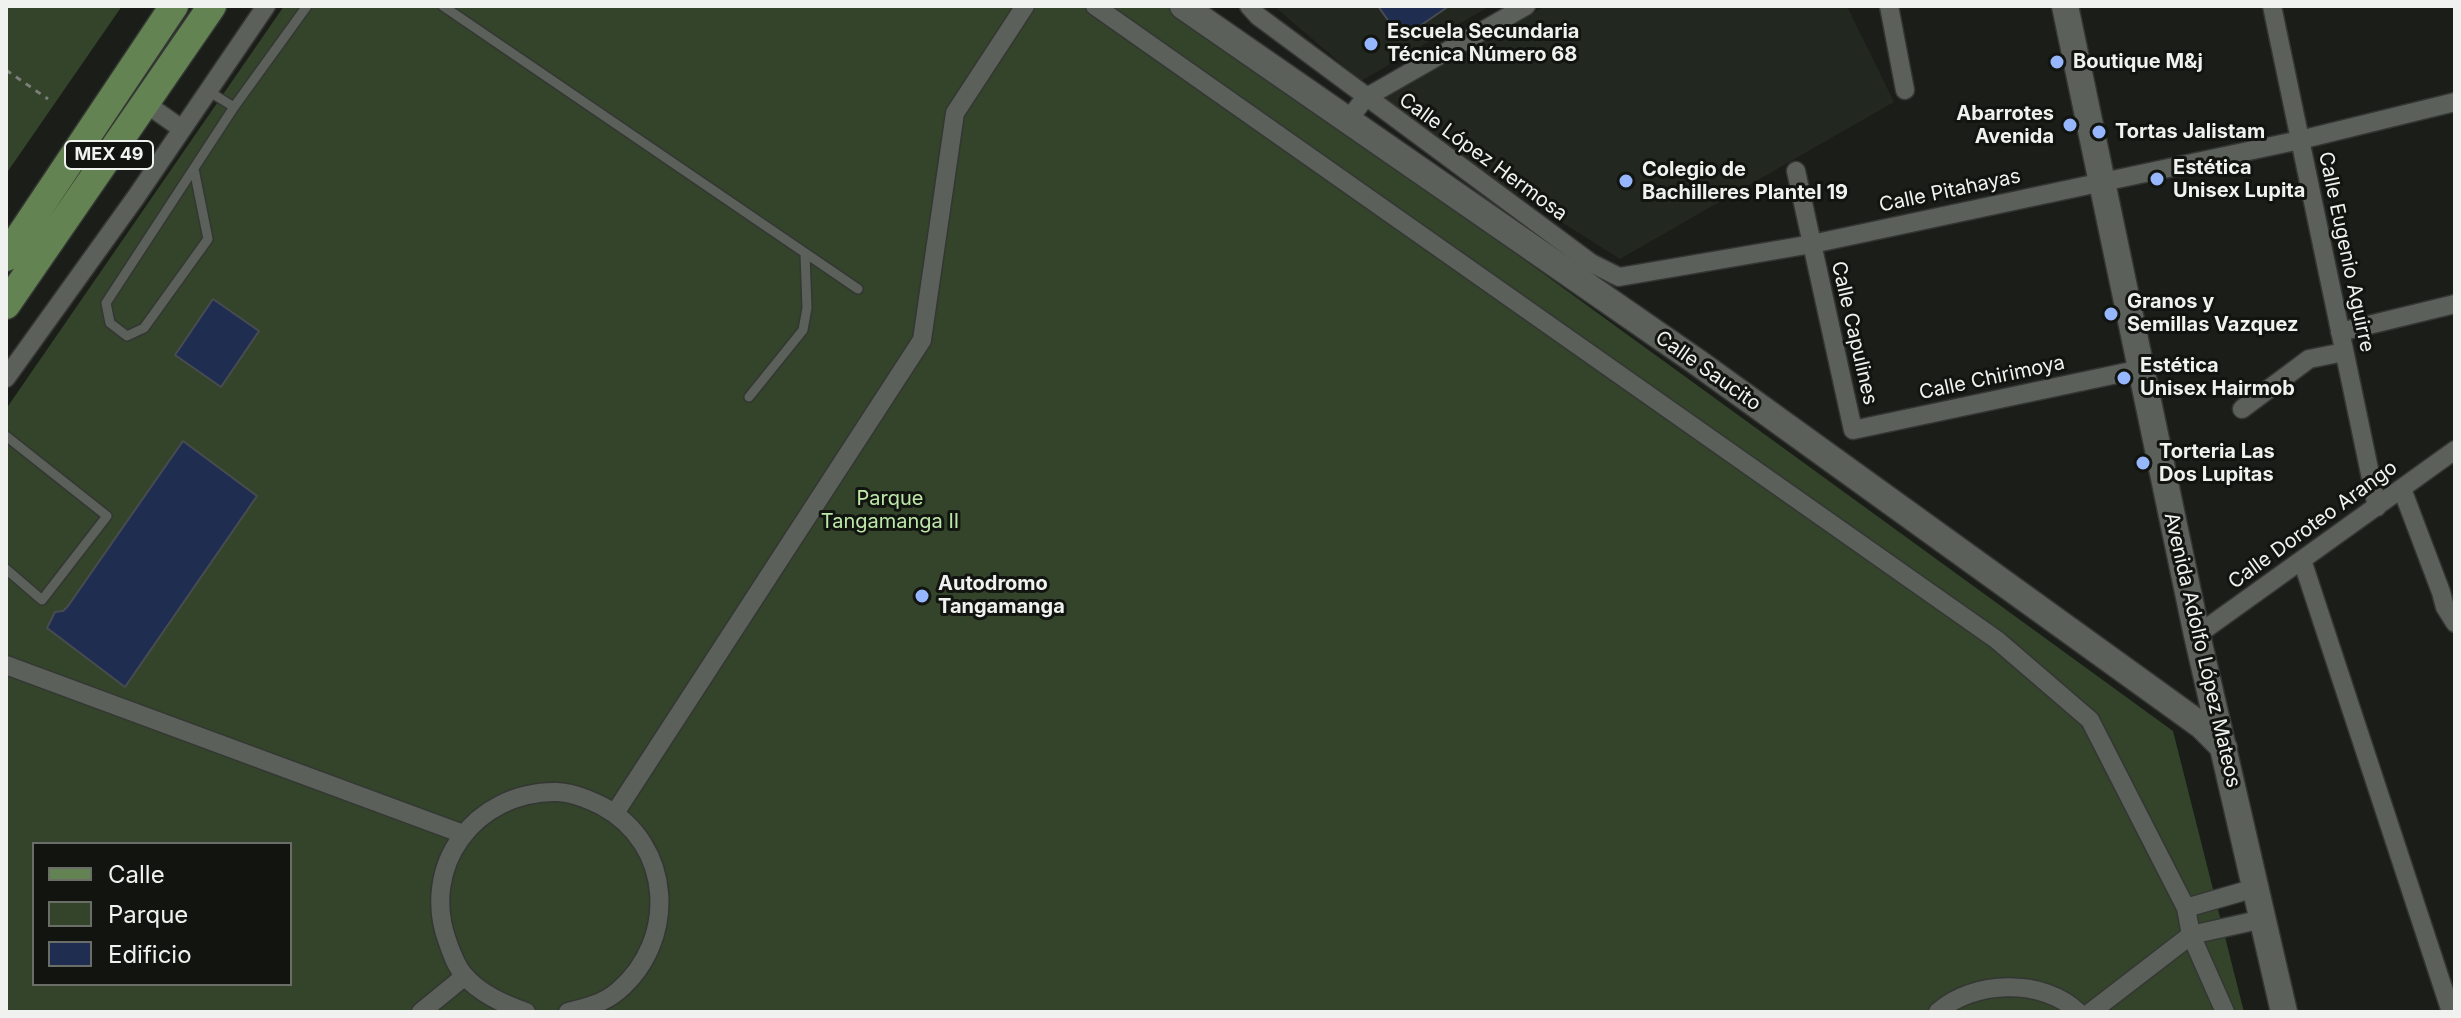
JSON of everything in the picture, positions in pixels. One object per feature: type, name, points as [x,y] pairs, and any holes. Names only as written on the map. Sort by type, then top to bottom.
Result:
[{"type":"main road","name":"MEX 49","points":[[6,305],[17,257],[174,6]]},
{"type":"main road","name":"MEX 49","points":[[17,257],[145,103],[212,6]]},
{"type":"street","points":[[6,378],[266,6]]},
{"type":"street","points":[[615,813],[922,340],[955,113],[1025,6]]},
{"type":"street","points":[[1095,6],[1997,640],[2090,720],[2186,908],[2191,935],[2225,1012]]},
{"type":"street","name":"Calle Saucito","points":[[1183,6],[1697,362],[2202,726],[2224,748]]},
{"type":"street","name":"Calle López Hermosa","points":[[1249,6],[1365,98],[1591,263],[1619,277]]},
{"type":"street","points":[[1349,119],[1365,98],[1526,6]]},
{"type":"street","points":[[1889,6],[1905,90]]},
{"type":"street","name":"Avenida Adolfo López Mateos","points":[[2065,6],[2197,635],[2284,1012]]},
{"type":"street","name":"Calle Eugenio Aguirre","points":[[2272,6],[2377,507]]},
{"type":"street","name":"Calle Pitahayas","points":[[1619,277],[1812,244],[2300,140],[2455,102]]},
{"type":"street","points":[[145,103],[182,129]]},
{"type":"street","name":"Calle Capulines","points":[[1796,171],[1853,430]]},
{"type":"street","points":[[2340,332],[2455,304]]},
{"type":"street","points":[[2242,409],[2309,359],[2344,352]]},
{"type":"street","name":"Calle Chirimoya","points":[[1853,430],[2141,369]]},
{"type":"street","name":"Calle Doroteo Arango","points":[[2197,635],[2455,450]]},
{"type":"street","points":[[2402,489],[2448,589],[2445,607],[2455,623]]},
{"type":"street","points":[[2302,560],[2451,1012]]},
{"type":"street","points":[[6,665],[463,834]]},
{"type":"street","points":[[2167,703],[2192,699],[2201,689],[2206,674]]},
{"type":"street","points":[[526,1012],[498,1002],[465,976],[453,957],[442,927],[440,894],[447,863],[463,834],[476,820],[501,803],[529,794],[559,792],[588,799],[615,813],[637,834],[654,865],[661,899],[656,934],[641,966],[617,992],[590,1007],[568,1012]]},
{"type":"street","points":[[2186,908],[2255,888]]},
{"type":"street","points":[[2091,1012],[2191,935],[2263,919]]},
{"type":"street","points":[[421,1012],[465,976]]},
{"type":"street","points":[[1938,1012],[1948,1003],[1997,986],[2036,989],[2071,1005],[2078,1012]]},
{"type":"lane","points":[[194,169],[208,239],[144,328],[127,336],[110,323],[106,303],[234,107],[307,6]]},
{"type":"lane","points":[[443,6],[858,289]]},
{"type":"lane","points":[[208,91],[234,107]]},
{"type":"lane","points":[[749,397],[803,330],[807,308],[805,254]]},
{"type":"lane","points":[[6,436],[107,516],[42,600],[6,569]]},
{"type":"path","points":[[6,70],[48,99]]},
{"type":"shaded area","name":"Escuela Secundaria Técnica Número 68","points":[[1274,6],[1490,6],[1361,81]]},
{"type":"shaded area","name":"Colegio de Bachilleres Plantel 19","points":[[1545,6],[1847,6],[1894,102],[1620,259],[1373,103]]},
{"type":"green space","points":[[6,6],[122,6],[6,174]]},
{"type":"green space","name":"Parque Tangamanga II","points":[[284,6],[1175,6],[2173,731],[2244,1012],[6,1012],[6,409]]},
{"type":"building","points":[[1378,6],[1449,6],[1401,39]]},
{"type":"building","points":[[213,299],[259,331],[221,387],[175,355]]},
{"type":"building","points":[[183,441],[257,496],[125,687],[47,628],[55,612],[63,611],[68,606]]},
{"type":"place","name":"Escuela Secundaria Técnica Número 68","points":[[1371,44]]},
{"type":"place","name":"Boutique M&j","points":[[2057,62]]},
{"type":"place","name":"Abarrotes Avenida","points":[[2070,125]]},
{"type":"place","name":"Tortas Jalistam","points":[[2099,132]]},
{"type":"place","name":"Estética Unisex Lupita","points":[[2157,179]]},
{"type":"place","name":"Colegio de Bachilleres Plantel 19","points":[[1626,181]]},
{"type":"place","name":"Granos y Semillas Vazquez","points":[[2111,314]]},
{"type":"place","name":"Estética Unisex Hairmob","points":[[2124,378]]},
{"type":"place","name":"Torteria Las Dos Lupitas","points":[[2143,463]]},
{"type":"place","name":"Autodromo Tangamanga","points":[[922,596]]}]
